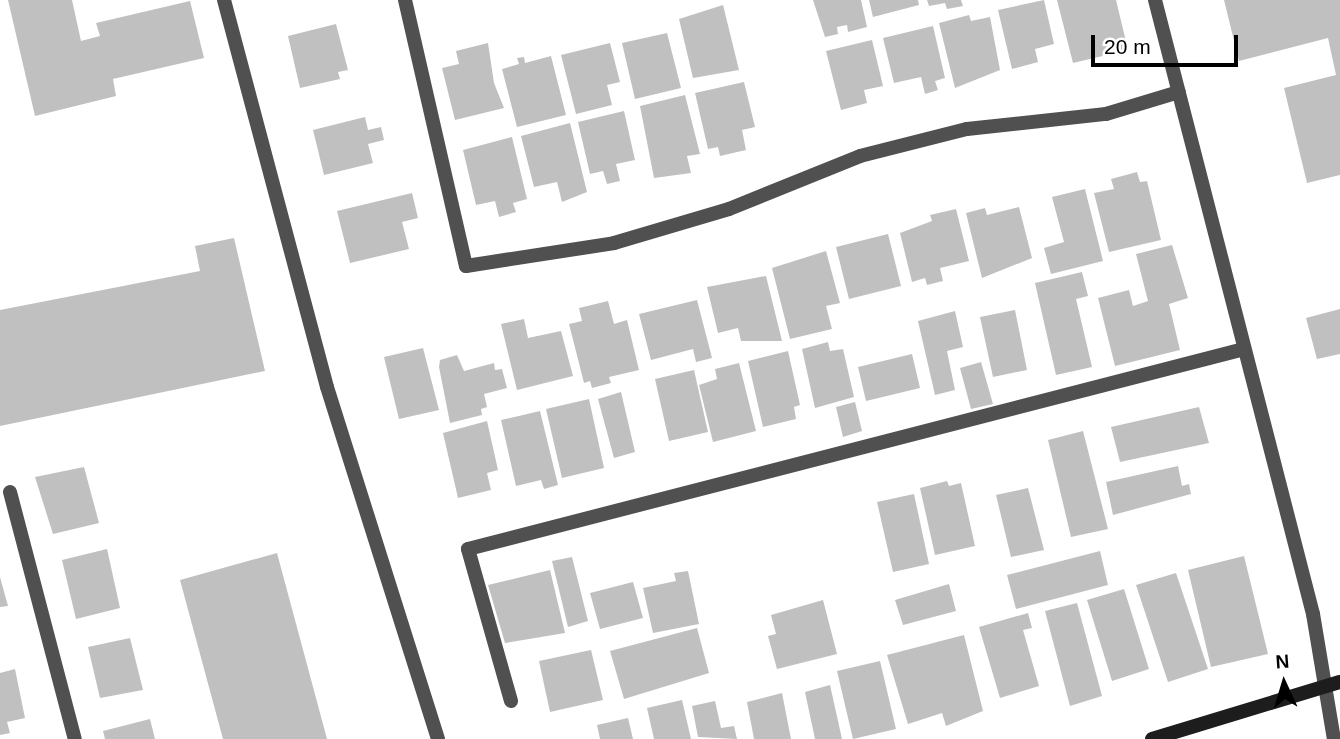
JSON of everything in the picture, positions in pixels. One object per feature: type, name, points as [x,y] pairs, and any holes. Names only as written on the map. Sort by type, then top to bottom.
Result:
[{"type":"street","points":[[224,0],[327,387],[438,739]]},
{"type":"street","points":[[405,0],[466,266],[614,243],[729,209],[860,156],[967,129],[1106,114],[1179,92]]},
{"type":"street","points":[[1155,0],[1333,684],[1334,739]]},
{"type":"street","points":[[511,701],[468,549],[1244,349]]},
{"type":"street","points":[[10,492],[75,739]]},
{"type":"street","points":[[1152,739],[1333,684]]},
{"type":"building","points":[[8,0],[72,0],[81,41],[100,36],[96,23],[190,1],[204,58],[113,79],[116,96],[35,116]]},
{"type":"building","points":[[813,0],[861,0],[867,27],[848,32],[847,25],[837,27],[838,34],[825,37]]},
{"type":"building","points":[[869,0],[918,0],[919,5],[873,17]]},
{"type":"building","points":[[927,0],[961,0],[963,6],[947,9],[945,3],[929,6]]},
{"type":"building","points":[[1044,0],[1054,44],[1035,49],[1038,62],[1012,69],[998,10]]},
{"type":"building","points":[[1057,0],[1116,0],[1128,50],[1073,63]]},
{"type":"building","points":[[1224,0],[1340,0],[1340,175],[1307,183],[1284,88],[1336,75],[1328,38],[1239,61]]},
{"type":"building","points":[[723,5],[739,70],[693,78],[679,19]]},
{"type":"building","points":[[969,15],[971,21],[990,17],[1000,70],[955,88],[939,23]]},
{"type":"building","points":[[336,24],[348,70],[338,72],[340,79],[300,88],[288,36]]},
{"type":"building","points":[[933,26],[945,78],[935,81],[938,90],[925,94],[921,77],[894,83],[883,38]]},
{"type":"building","points":[[667,33],[681,88],[635,99],[622,43]]},
{"type":"building","points":[[872,40],[883,86],[864,90],[867,103],[841,110],[826,51]]},
{"type":"building","points":[[488,43],[494,83],[504,108],[455,120],[442,68],[459,64],[456,51]]},
{"type":"building","points":[[610,43],[620,82],[607,85],[612,105],[576,114],[561,55]]},
{"type":"building","points":[[551,56],[566,115],[517,127],[502,69],[519,64],[517,58],[524,57],[525,63]]},
{"type":"building","points":[[744,82],[755,127],[742,130],[746,150],[720,156],[718,147],[708,149],[695,93]]},
{"type":"building","points":[[685,95],[700,154],[687,156],[691,173],[654,178],[640,106]]},
{"type":"building","points":[[624,111],[635,160],[616,164],[620,181],[607,184],[603,171],[590,174],[578,122]]},
{"type":"building","points":[[365,117],[368,130],[381,127],[384,140],[368,144],[373,163],[324,175],[313,130]]},
{"type":"building","points":[[570,123],[587,192],[562,202],[557,182],[534,187],[521,136]]},
{"type":"building","points":[[512,137],[527,199],[513,203],[516,212],[499,217],[495,201],[476,205],[463,150]]},
{"type":"building","points":[[1137,172],[1140,182],[1147,181],[1161,240],[1109,252],[1094,193],[1114,189],[1111,179]]},
{"type":"building","points":[[1085,189],[1103,261],[1051,274],[1044,248],[1064,242],[1052,197]]},
{"type":"building","points":[[412,193],[418,218],[402,222],[409,249],[350,263],[337,211]]},
{"type":"building","points":[[1019,207],[1032,258],[982,278],[966,213],[985,208],[987,215]]},
{"type":"building","points":[[956,209],[969,261],[940,268],[943,281],[927,285],[925,278],[912,282],[900,233],[932,221],[930,215]]},
{"type":"building","points":[[888,234],[901,286],[849,299],[836,247]]},
{"type":"building","points":[[234,238],[265,371],[0,426],[0,310],[200,271],[195,246]]},
{"type":"building","points":[[1172,245],[1188,298],[1169,304],[1180,350],[1115,366],[1098,298],[1129,290],[1133,306],[1148,301],[1136,254]]},
{"type":"building","points":[[826,251],[840,303],[826,306],[832,329],[790,339],[772,268]]},
{"type":"building","points":[[1082,272],[1088,296],[1076,299],[1092,367],[1056,375],[1035,283]]},
{"type":"building","points":[[766,276],[782,341],[741,341],[738,328],[718,333],[707,287]]},
{"type":"building","points":[[697,300],[712,358],[696,362],[693,349],[651,360],[639,314]]},
{"type":"building","points":[[608,301],[614,324],[627,320],[639,370],[609,377],[611,383],[592,388],[590,381],[584,383],[569,324],[582,321],[579,308]]},
{"type":"building","points":[[1340,309],[1340,354],[1317,359],[1306,318]]},
{"type":"building","points":[[1015,310],[1027,370],[993,377],[980,317]]},
{"type":"building","points":[[955,311],[963,347],[947,351],[955,390],[935,395],[918,321]]},
{"type":"building","points":[[524,319],[528,338],[561,331],[573,376],[517,390],[501,324]]},
{"type":"building","points":[[828,342],[830,351],[843,349],[854,397],[815,408],[802,349]]},
{"type":"building","points":[[423,348],[439,410],[399,419],[384,357]]},
{"type":"building","points":[[788,351],[800,405],[794,407],[796,419],[763,427],[748,361]]},
{"type":"building","points":[[912,354],[920,388],[866,401],[858,367]]},
{"type":"building","points":[[457,355],[464,371],[494,363],[495,370],[502,369],[507,388],[484,394],[487,407],[481,409],[482,415],[450,423],[439,367],[440,360]]},
{"type":"building","points":[[981,362],[993,404],[971,409],[960,368]]},
{"type":"building","points":[[739,363],[756,431],[713,442],[699,385],[717,379],[715,369]]},
{"type":"building","points":[[694,370],[708,432],[669,441],[655,379]]},
{"type":"building","points":[[621,392],[635,452],[614,458],[598,399]]},
{"type":"building","points":[[589,399],[604,468],[562,478],[546,409]]},
{"type":"building","points":[[855,402],[862,431],[843,437],[836,407]]},
{"type":"building","points":[[1199,407],[1209,443],[1120,462],[1111,427]]},
{"type":"building","points":[[540,411],[558,485],[544,489],[541,480],[516,486],[501,420]]},
{"type":"building","points":[[487,421],[498,470],[487,473],[491,490],[458,498],[443,433]]},
{"type":"building","points":[[1083,431],[1108,529],[1071,537],[1048,440]]},
{"type":"building","points":[[1178,466],[1182,486],[1189,484],[1191,494],[1113,515],[1106,482]]},
{"type":"building","points":[[84,467],[99,523],[53,534],[35,477]]},
{"type":"building","points":[[947,481],[949,486],[961,483],[975,546],[935,555],[920,488]]},
{"type":"building","points":[[1028,488],[1044,550],[1011,557],[996,495]]},
{"type":"building","points":[[914,494],[929,564],[893,572],[877,502]]},
{"type":"building","points":[[107,549],[120,608],[76,619],[62,560]]},
{"type":"building","points":[[1100,551],[1108,585],[1016,609],[1007,575]]},
{"type":"building","points":[[277,553],[327,739],[223,739],[180,580]]},
{"type":"building","points":[[1244,556],[1268,654],[1211,667],[1188,570]]},
{"type":"building","points":[[572,557],[588,621],[568,627],[552,561]]},
{"type":"building","points":[[550,570],[565,633],[505,643],[488,585]]},
{"type":"building","points":[[688,571],[699,624],[653,633],[643,588],[676,581],[674,573]]},
{"type":"building","points":[[1176,573],[1208,669],[1168,682],[1136,585]]},
{"type":"building","points":[[0,577],[8,606],[0,607]]},
{"type":"building","points":[[633,582],[643,618],[600,629],[590,593]]},
{"type":"building","points":[[949,584],[956,611],[903,625],[895,600]]},
{"type":"building","points":[[1124,589],[1149,669],[1112,681],[1087,600]]},
{"type":"building","points":[[823,600],[837,654],[777,669],[768,636],[776,634],[771,615]]},
{"type":"building","points":[[1077,603],[1102,696],[1070,706],[1045,611]]},
{"type":"building","points":[[1028,613],[1032,628],[1023,630],[1039,686],[1000,698],[979,627]]},
{"type":"building","points":[[697,628],[709,673],[624,699],[610,651]]},
{"type":"building","points":[[964,635],[983,711],[946,726],[942,713],[908,724],[887,655]]},
{"type":"building","points":[[130,638],[143,690],[100,698],[88,647]]},
{"type":"building","points":[[591,650],[603,700],[550,712],[539,661]]},
{"type":"building","points":[[880,661],[896,729],[853,739],[837,671]]},
{"type":"building","points":[[15,669],[25,718],[7,722],[10,733],[0,735],[0,673]]},
{"type":"building","points":[[830,685],[842,739],[815,739],[805,692]]},
{"type":"building","points":[[782,693],[791,739],[754,739],[747,702]]},
{"type":"building","points":[[682,700],[691,739],[654,739],[647,708]]},
{"type":"building","points":[[715,701],[721,728],[734,726],[737,739],[698,737],[692,706]]},
{"type":"building","points":[[628,718],[633,739],[600,739],[597,725]]},
{"type":"building","points":[[150,719],[155,739],[105,739],[103,731]]}]
